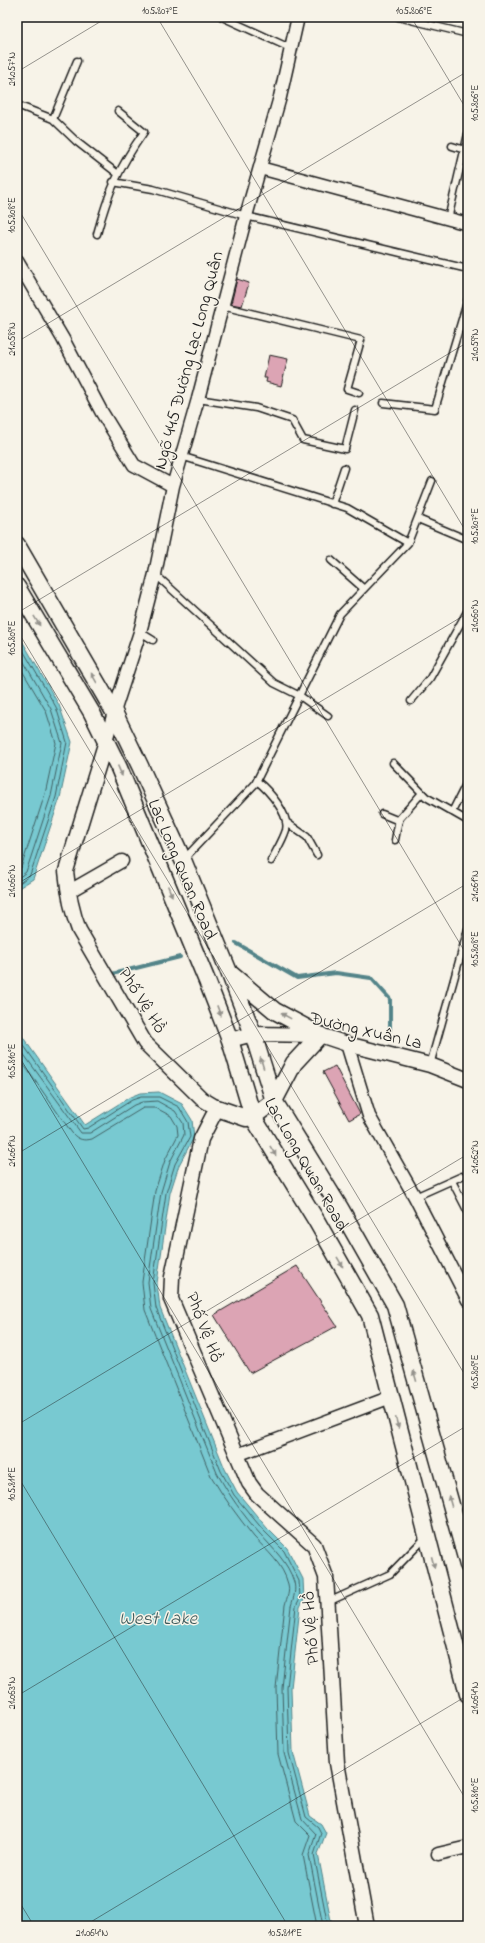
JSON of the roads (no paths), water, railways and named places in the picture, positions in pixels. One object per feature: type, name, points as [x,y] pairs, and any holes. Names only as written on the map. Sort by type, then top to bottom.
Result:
[{"type":"main road","name":"Lac Long Quan Road","points":[[17,545],[114,712],[183,860],[253,1034],[274,1101],[340,1208],[395,1305],[462,1519],[468,1565]]},
{"type":"main road","name":"Lac Long Quan Road","points":[[17,587],[106,741],[204,973],[230,1040],[253,1117],[316,1220],[370,1315],[468,1694]]},
{"type":"main road","points":[[217,1108],[246,1118],[253,1117],[274,1101],[294,1063],[320,1035],[265,1003],[229,972]]},
{"type":"street","name":"Ngõ 445 Đường Lạc Long Quân","points":[[106,741],[140,632],[156,574],[173,486],[198,399],[246,216],[280,97],[298,17]]},
{"type":"street","points":[[260,168],[468,224]]},
{"type":"street","points":[[17,261],[63,339],[101,411],[134,465],[173,486]]},
{"type":"street","name":"Phố Vệ Hồ","points":[[106,741],[66,871],[68,892],[73,914],[79,930],[145,1043],[202,1099],[217,1108],[201,1139],[170,1287],[171,1299],[249,1483],[257,1494],[314,1545],[326,1577],[337,1763],[367,1926]]},
{"type":"street","points":[[68,892],[122,860]]},
{"type":"street","name":"Đường Xuân La","points":[[230,1040],[253,1034],[320,1035],[347,1044],[430,1064],[468,1080]]},
{"type":"street","points":[[347,1044],[369,1116],[415,1197],[466,1294]]},
{"type":"street","points":[[237,1456],[391,1397]]},
{"type":"street","points":[[438,1854],[468,1847]]},
{"type":"lane","points":[[222,17],[290,48]]},
{"type":"lane","points":[[398,17],[468,34]]},
{"type":"lane","points":[[53,119],[77,61]]},
{"type":"lane","points":[[17,105],[53,119],[77,142],[118,174]]},
{"type":"lane","points":[[97,234],[113,182],[144,132],[118,111]]},
{"type":"lane","points":[[448,218],[466,150],[468,134]]},
{"type":"lane","points":[[452,146],[466,150]]},
{"type":"lane","points":[[113,182],[153,189],[246,216],[468,269]]},
{"type":"lane","points":[[383,403],[435,409],[468,299]]},
{"type":"lane","points":[[222,306],[361,340],[347,389],[359,393]]},
{"type":"lane","points":[[198,399],[256,408],[292,420],[303,440],[345,449],[356,410]]},
{"type":"lane","points":[[181,456],[347,508],[408,542]]},
{"type":"lane","points":[[332,504],[344,468]]},
{"type":"lane","points":[[183,860],[257,781],[340,614],[408,542],[432,481]]},
{"type":"lane","points":[[418,519],[468,540]]},
{"type":"lane","points":[[331,560],[364,589]]},
{"type":"lane","points":[[156,574],[274,683],[300,696],[328,716]]},
{"type":"lane","points":[[411,701],[430,678],[468,610]]},
{"type":"lane","points":[[140,632],[153,640]]},
{"type":"lane","points":[[393,764],[422,792],[468,821]]},
{"type":"lane","points":[[452,812],[468,780]]},
{"type":"lane","points":[[257,781],[268,791],[286,822],[307,837],[317,855]]},
{"type":"lane","points":[[395,840],[399,821],[422,792]]},
{"type":"lane","points":[[382,814],[399,821]]},
{"type":"lane","points":[[271,861],[286,830],[286,822]]},
{"type":"lane","points":[[430,1064],[468,928]]},
{"type":"lane","points":[[415,1197],[462,1176]]},
{"type":"lane","points":[[452,1181],[468,1212]]},
{"type":"lane","points":[[327,1602],[390,1574],[427,1537]]},
{"type":"water","points":[[17,632],[59,705],[72,742],[60,798],[33,879],[17,889]]},
{"type":"water","name":"West Lake","points":[[17,1029],[85,1125],[130,1097],[140,1093],[159,1092],[182,1104],[192,1120],[194,1137],[179,1165],[170,1193],[157,1283],[160,1308],[225,1469],[237,1492],[267,1528],[287,1548],[303,1579],[304,1599],[300,1607],[291,1688],[293,1752],[310,1816],[321,1824],[326,1833],[318,1854],[332,1926],[17,1926]]},
{"type":"waterway","points":[[236,943],[297,978],[336,973],[371,978],[390,999],[390,1030]]},
{"type":"waterway","points":[[112,974],[180,957]]}]
